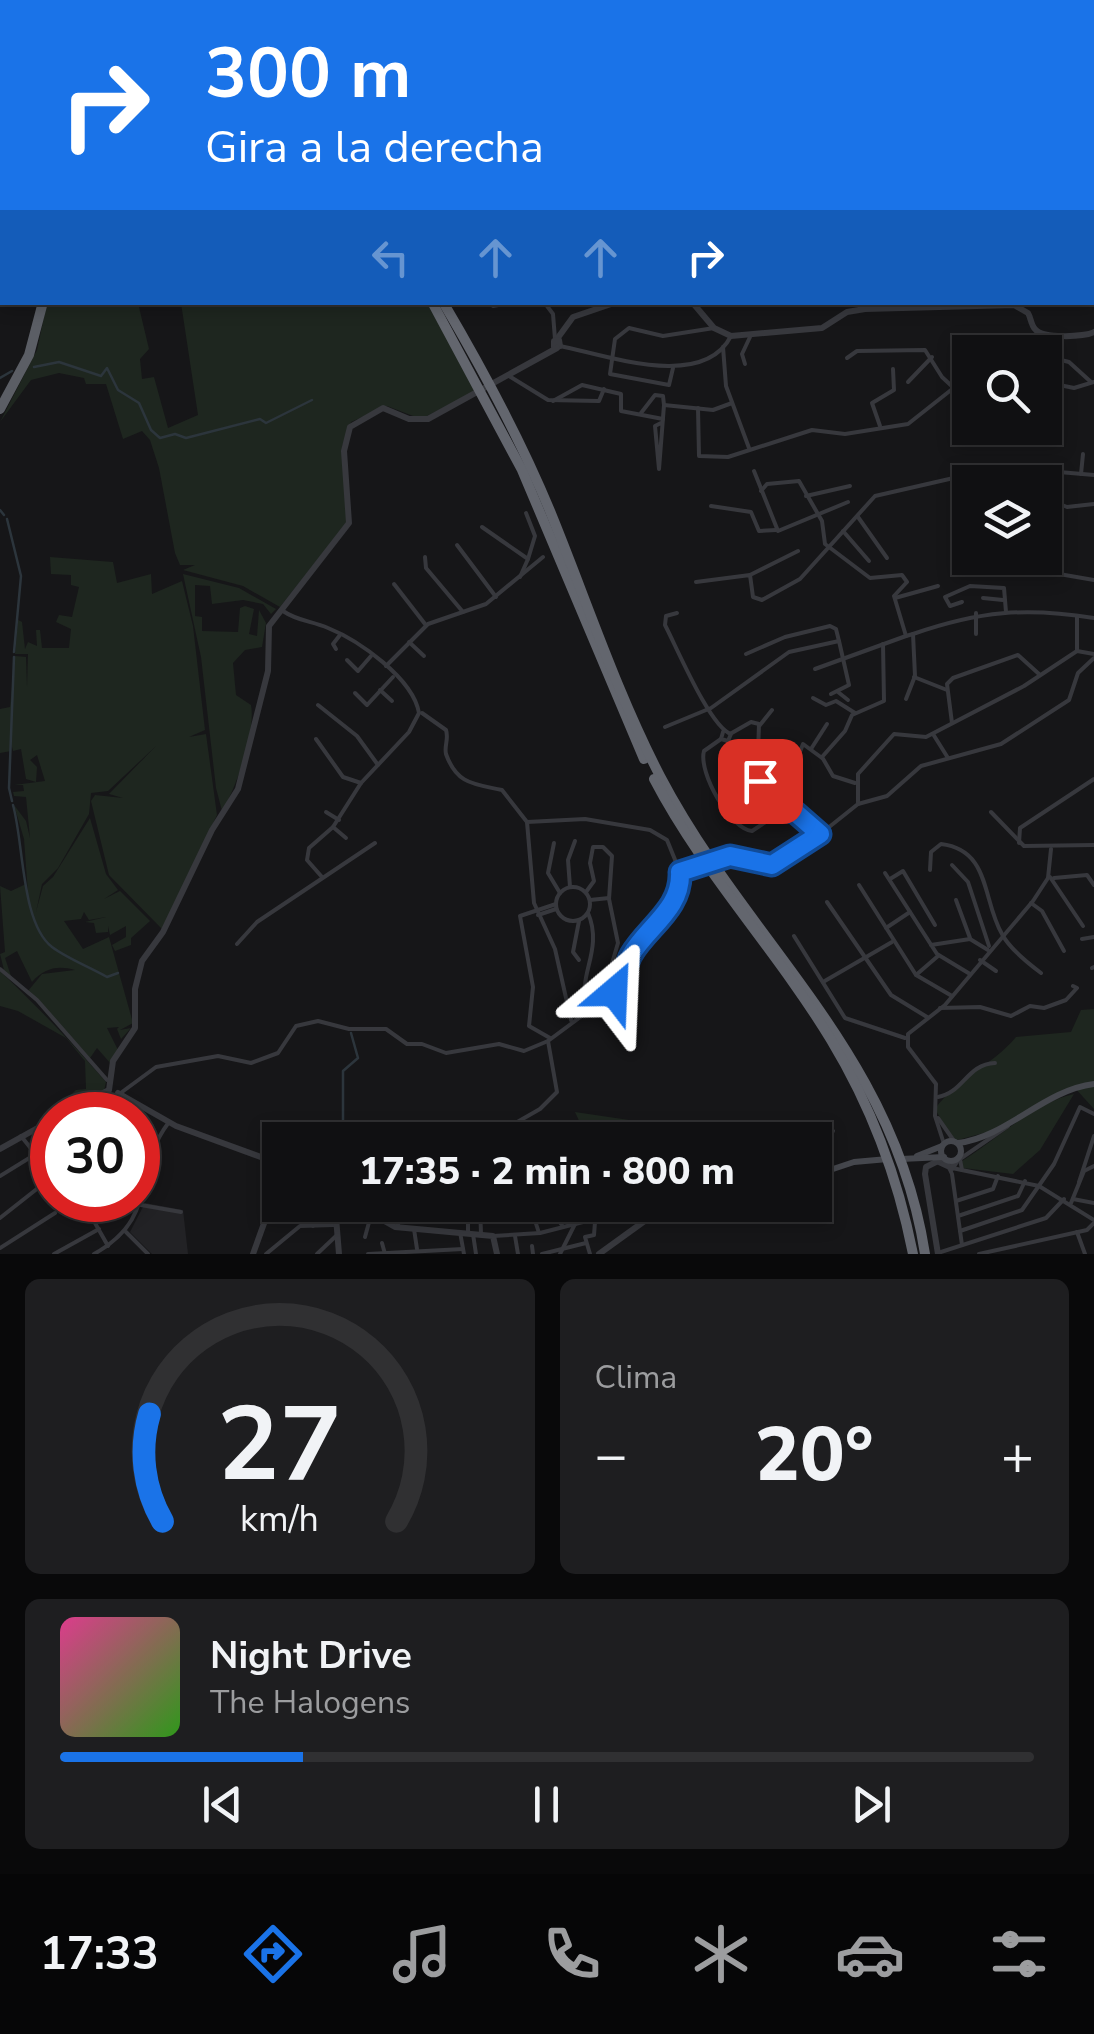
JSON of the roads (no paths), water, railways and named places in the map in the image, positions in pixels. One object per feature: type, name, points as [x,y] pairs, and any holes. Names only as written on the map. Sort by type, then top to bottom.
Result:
[{"type":"highway","points":[[0,409],[29,355],[42,305]]},
{"type":"highway","points":[[434,305],[516,456],[622,716],[655,782],[708,870],[796,989],[852,1076],[891,1169],[913,1254]]},
{"type":"highway","points":[[445,305],[531,468],[661,778],[700,842],[824,1012],[868,1084],[910,1192],[925,1254]]},
{"type":"main road","points":[[906,1159],[991,1131],[1056,1094],[1094,1084]]},
{"type":"main road","points":[[832,1171],[878,1159],[960,1157],[991,1131]]},
{"type":"main road","points":[[956,1142],[960,1157]]},
{"type":"main road","points":[[943,1145],[943,1159]]},
{"type":"street","points":[[493,306],[498,305]]},
{"type":"street","points":[[546,305],[553,314],[556,344]]},
{"type":"street","points":[[113,1092],[113,1062],[135,1028],[135,989],[142,961],[163,932],[212,830],[238,788],[268,670],[269,626],[348,526],[344,445],[354,421],[386,408],[409,419],[424,420],[547,354],[573,318],[609,305]]},
{"type":"street","points":[[695,305],[714,328],[730,336],[822,328],[847,312],[866,308],[1014,305],[1028,313],[1034,328],[1044,336],[1082,338],[1094,332]]},
{"type":"street","points":[[672,368],[669,385],[610,374],[615,338],[629,328],[663,336],[714,328]]},
{"type":"street","points":[[744,364],[742,354],[751,333]]},
{"type":"street","points":[[730,336],[724,347],[722,371],[749,448]]},
{"type":"street","points":[[556,344],[672,368],[724,347]]},
{"type":"street","points":[[698,408],[700,457],[728,458],[812,430],[845,434],[908,424],[952,388],[932,358],[919,349],[857,352],[847,358]]},
{"type":"street","points":[[908,382],[932,358]]},
{"type":"street","points":[[1062,360],[1092,382]]},
{"type":"street","points":[[639,379],[643,364]]},
{"type":"street","points":[[880,426],[872,404],[894,390],[892,368]]},
{"type":"street","points":[[505,377],[558,399],[599,400],[604,389]]},
{"type":"street","points":[[1062,386],[1074,388],[1092,382]]},
{"type":"street","points":[[558,399],[582,385],[604,389],[620,394],[621,411],[661,422]]},
{"type":"street","points":[[640,415],[654,395],[663,396],[659,469],[656,426],[661,422]]},
{"type":"street","points":[[664,405],[713,410],[732,403]]},
{"type":"street","points":[[1081,474],[1083,454]]},
{"type":"street","points":[[754,471],[776,530]]},
{"type":"street","points":[[1062,472],[1094,475]]},
{"type":"street","points":[[750,575],[753,597],[762,600],[800,579],[875,496],[952,478]]},
{"type":"street","points":[[761,491],[768,484],[796,480],[820,517],[823,540],[830,548],[864,575],[902,575],[907,582],[894,598]]},
{"type":"street","points":[[806,496],[850,486]]},
{"type":"street","points":[[711,506],[751,512],[759,531],[820,517],[848,502]]},
{"type":"street","points":[[1063,505],[1094,504]]},
{"type":"street","points":[[520,578],[535,536],[526,512]]},
{"type":"street","points":[[860,516],[887,558]]},
{"type":"street","points":[[482,527],[528,559]]},
{"type":"street","points":[[844,531],[869,561]]},
{"type":"street","points":[[457,545],[496,598]]},
{"type":"street","points":[[696,582],[750,575],[798,551]]},
{"type":"street","points":[[425,557],[426,568],[462,612]]},
{"type":"street","points":[[385,667],[426,625],[496,598],[543,557]]},
{"type":"street","points":[[1062,574],[1094,580]]},
{"type":"street","points":[[394,584],[426,625]]},
{"type":"street","points":[[894,598],[938,586]]},
{"type":"street","points":[[962,617],[959,603],[948,605],[945,597],[970,586],[1004,588],[1006,612]]},
{"type":"street","points":[[894,598],[906,636]]},
{"type":"street","points":[[983,598],[1006,600]]},
{"type":"street","points":[[280,608],[340,636],[385,667],[418,702],[420,712],[446,730],[446,754],[459,778],[473,788],[502,790],[527,822],[537,912],[556,949],[570,1021]]},
{"type":"street","points":[[678,613],[666,616],[665,625],[723,732],[730,734],[750,722],[760,725]]},
{"type":"street","points":[[976,613],[976,634]]},
{"type":"street","points":[[815,669],[976,613],[1094,618]]},
{"type":"street","points":[[1077,650],[1078,616]]},
{"type":"street","points":[[746,654],[785,637],[830,626],[836,629],[849,684],[832,694]]},
{"type":"street","points":[[906,699],[914,677],[914,634]]},
{"type":"street","points":[[336,649],[333,644],[340,636]]},
{"type":"street","points":[[666,727],[709,708],[789,652],[839,641]]},
{"type":"street","points":[[410,642],[424,656]]},
{"type":"street","points":[[822,758],[853,714],[884,701],[883,644]]},
{"type":"street","points":[[680,872],[730,856],[772,865],[858,804],[876,801],[921,766],[1001,744],[1069,700],[1078,673],[1094,656],[1077,650]]},
{"type":"street","points":[[858,804],[855,783],[869,759],[894,734],[919,740],[933,734],[1077,650]]},
{"type":"street","points":[[347,660],[358,671],[372,656]]},
{"type":"street","points":[[952,723],[947,690],[953,678],[1018,656],[1040,675]]},
{"type":"street","points":[[355,693],[366,705],[394,676]]},
{"type":"street","points":[[914,677],[947,690]]},
{"type":"street","points":[[380,690],[392,701]]},
{"type":"street","points":[[838,692],[848,700]]},
{"type":"street","points":[[813,698],[823,705],[836,701],[853,714]]},
{"type":"street","points":[[318,705],[357,736],[378,766]]},
{"type":"street","points":[[772,710],[760,725],[760,781],[771,805],[796,813],[820,834]]},
{"type":"street","points":[[322,877],[307,860],[309,848],[339,820],[360,783],[420,712]]},
{"type":"street","points":[[810,749],[816,734],[826,724]]},
{"type":"street","points":[[723,732],[721,739],[704,751],[703,767],[736,823],[752,830],[784,810]]},
{"type":"street","points":[[721,739],[729,741],[730,734]]},
{"type":"street","points":[[933,734],[948,758]]},
{"type":"street","points":[[316,739],[343,777],[360,783]]},
{"type":"street","points":[[794,767],[800,746],[822,758],[833,776],[855,783]]},
{"type":"street","points":[[1005,828],[1020,828],[1094,779]]},
{"type":"street","points":[[326,812],[339,820]]},
{"type":"street","points":[[991,812],[1019,843],[1051,848],[1094,845]]},
{"type":"street","points":[[115,1092],[156,1067],[218,1056],[251,1063],[278,1053],[292,1028],[318,1021],[349,1029],[386,1030],[407,1044],[422,1044],[446,1053],[499,1044],[524,1050],[550,1040],[570,1021],[622,986],[632,952],[677,898],[680,872],[667,840],[650,830],[585,818],[527,822]]},
{"type":"street","points":[[333,827],[346,838]]},
{"type":"street","points":[[1019,843],[1020,828]]},
{"type":"street","points":[[570,887],[568,860],[575,841]]},
{"type":"street","points":[[554,843],[548,872],[560,894]]},
{"type":"street","points":[[237,944],[257,922],[375,844]]},
{"type":"street","points":[[930,870],[931,852],[941,844],[966,851],[982,874],[1002,935],[1041,972]]},
{"type":"street","points":[[570,887],[586,892],[590,900],[588,913],[596,948],[584,990],[586,999],[593,1000],[603,994],[617,952],[609,898],[612,856],[603,847],[594,847],[590,863],[594,881],[586,892]]},
{"type":"street","points":[[1051,848],[1051,877],[1082,926]]},
{"type":"street","points":[[952,865],[968,882],[989,949]]},
{"type":"street","points":[[890,880],[903,870],[936,925]]},
{"type":"street","points":[[885,873],[938,956],[970,974]]},
{"type":"street","points":[[906,1039],[952,996],[1051,877],[1087,875],[1094,885]]},
{"type":"street","points":[[859,885],[916,975],[952,996]]},
{"type":"street","points":[[556,906],[560,894],[570,887]]},
{"type":"street","points":[[590,900],[609,898]]},
{"type":"street","points":[[886,928],[920,899]]},
{"type":"street","points":[[956,900],[970,939]]},
{"type":"street","points":[[827,902],[890,995],[928,1018]]},
{"type":"street","points":[[1031,903],[1042,912],[1064,951]]},
{"type":"street","points":[[517,1122],[540,1109],[558,1092],[550,1040],[528,1026],[533,987],[520,916],[556,906]]},
{"type":"street","points":[[556,906],[566,920],[579,921]]},
{"type":"street","points":[[579,960],[573,952],[579,921],[588,913]]},
{"type":"street","points":[[794,936],[852,1024],[906,1039],[936,1084],[935,1110],[943,1145]]},
{"type":"street","points":[[1082,939],[1094,936]]},
{"type":"street","points":[[931,945],[970,939],[989,949]]},
{"type":"street","points":[[823,982],[894,941]]},
{"type":"street","points":[[916,975],[938,956]]},
{"type":"street","points":[[980,960],[996,972]]},
{"type":"street","points":[[0,968],[38,1000],[112,1092]]},
{"type":"street","points":[[940,1008],[980,1007],[1011,1016],[1030,1006],[1044,1008],[1068,999],[1078,988],[1073,986]]},
{"type":"street","points":[[937,1097],[956,1090],[976,1066],[995,1063]]},
{"type":"street","points":[[960,1232],[1022,1210],[1054,1164],[1080,1107],[1094,1114]]},
{"type":"street","points":[[935,1110],[956,1142]]},
{"type":"street","points":[[160,1117],[262,1157]]},
{"type":"street","points":[[962,1245],[952,1168],[960,1157],[1004,1132],[1014,1119]]},
{"type":"street","points":[[160,1135],[169,1122]]},
{"type":"street","points":[[0,1150],[30,1132]]},
{"type":"street","points":[[22,1136],[30,1146]]},
{"type":"street","points":[[1080,1182],[1094,1137]]},
{"type":"street","points":[[248,1152],[262,1155]]},
{"type":"street","points":[[0,1176],[30,1157]]},
{"type":"street","points":[[960,1157],[962,1170]]},
{"type":"street","points":[[1064,1198],[1046,1218],[938,1253],[926,1167],[943,1159],[952,1168],[1025,1182],[1036,1185],[1071,1201],[1094,1203]]},
{"type":"street","points":[[1071,1201],[1084,1172],[1094,1166]]},
{"type":"street","points":[[956,1201],[993,1189],[998,1176]]},
{"type":"street","points":[[958,1216],[1018,1196],[1025,1182]]},
{"type":"street","points":[[0,1218],[30,1194]]},
{"type":"street","points":[[979,1254],[1077,1232],[1094,1222],[1071,1201]]},
{"type":"street","points":[[160,1208],[181,1212]]},
{"type":"street","points":[[0,1248],[41,1222]]},
{"type":"street","points":[[94,1222],[108,1246]]},
{"type":"street","points":[[94,1254],[126,1232],[132,1222]]},
{"type":"street","points":[[254,1254],[265,1222]]},
{"type":"street","points":[[313,1222],[313,1226]]},
{"type":"street","points":[[366,1236],[369,1222]]},
{"type":"street","points":[[387,1222],[398,1227],[493,1236],[539,1233],[594,1222],[594,1235],[585,1237],[590,1254]]},
{"type":"street","points":[[398,1227],[400,1222]]},
{"type":"street","points":[[469,1222],[476,1254]]},
{"type":"street","points":[[368,1254],[463,1251],[475,1222]]},
{"type":"street","points":[[535,1222],[539,1233]]},
{"type":"street","points":[[553,1222],[553,1229]]},
{"type":"street","points":[[561,1222],[564,1226]]},
{"type":"street","points":[[616,1222],[631,1226]]},
{"type":"street","points":[[599,1254],[641,1222]]},
{"type":"street","points":[[560,1252],[575,1224]]},
{"type":"street","points":[[266,1254],[293,1230],[334,1225],[339,1254]]},
{"type":"street","points":[[414,1228],[417,1253]]},
{"type":"street","points":[[54,1254],[99,1230]]},
{"type":"street","points":[[126,1232],[148,1254]]},
{"type":"street","points":[[1077,1232],[1085,1254]]},
{"type":"street","points":[[318,1254],[336,1236]]},
{"type":"street","points":[[493,1236],[496,1254]]},
{"type":"street","points":[[515,1236],[518,1254]]},
{"type":"street","points":[[382,1243],[384,1253]]},
{"type":"street","points":[[542,1244],[542,1254],[586,1243]]},
{"type":"street","points":[[532,1246],[533,1254]]},
{"type":"waterway","points":[[34,367],[59,362],[101,376],[107,368],[118,390],[139,403],[151,430],[160,438],[175,434],[186,438],[260,419],[266,423],[312,400]]},
{"type":"waterway","points":[[0,378],[12,371]]},
{"type":"waterway","points":[[0,510],[4,515]]},
{"type":"waterway","points":[[7,519],[21,576],[14,652]]},
{"type":"waterway","points":[[12,801],[9,788],[14,657]]},
{"type":"waterway","points":[[13,805],[29,902],[42,936],[58,951],[107,977],[118,973]]},
{"type":"waterway","points":[[343,1122],[343,1071],[358,1058],[351,1033]]}]
